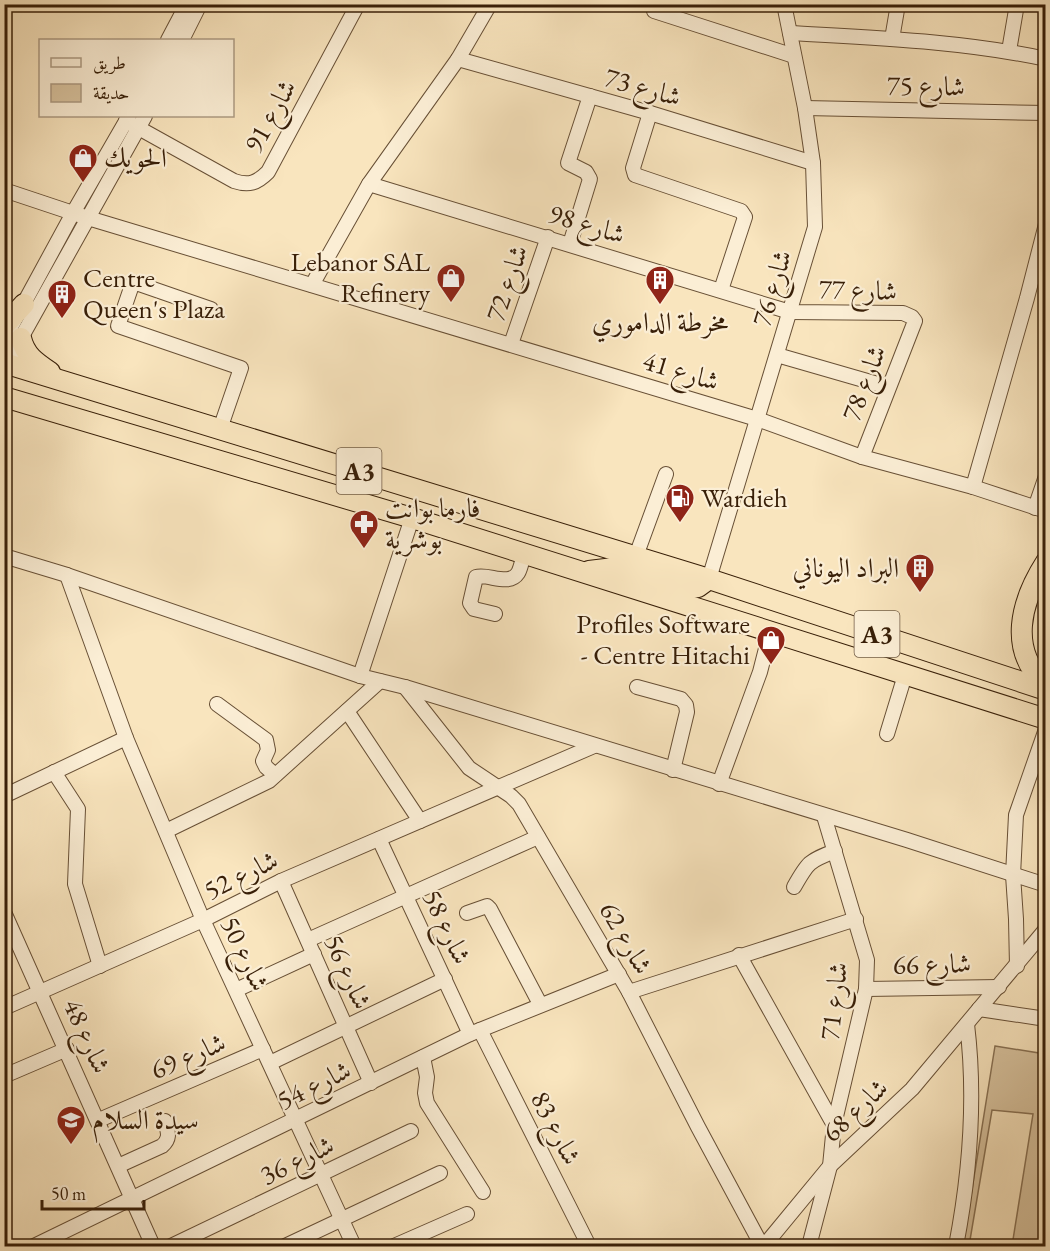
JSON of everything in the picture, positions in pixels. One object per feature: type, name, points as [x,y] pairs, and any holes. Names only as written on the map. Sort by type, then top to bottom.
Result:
[{"type":"highway","points":[[4,326],[24,304]]},
{"type":"highway","points":[[13,339],[29,357],[62,380]]},
{"type":"highway","name":"A3","points":[[6,366],[62,380],[636,556],[1046,690]]},
{"type":"highway","name":"A3","points":[[4,397],[412,518],[1046,719]]},
{"type":"highway","points":[[4,410],[33,405]]},
{"type":"highway","points":[[1046,562],[1030,591],[1021,623],[1028,663],[1036,676],[1046,685]]},
{"type":"highway","points":[[583,572],[614,567],[690,588],[698,587],[709,579]]},
{"type":"street","points":[[169,39],[187,4]]},
{"type":"street","points":[[182,39],[200,4]]},
{"type":"street","name":"شارع 91","points":[[127,118],[139,129],[234,181],[243,184],[254,183],[268,172],[358,4]]},
{"type":"street","points":[[312,285],[369,184],[458,59],[490,4]]},
{"type":"street","points":[[655,4],[654,11],[794,56]]},
{"type":"street","name":"شارع 76","points":[[709,579],[815,227],[813,163],[805,108],[784,4]]},
{"type":"street","points":[[892,39],[898,4]]},
{"type":"street","points":[[1009,51],[1017,4]]},
{"type":"street","points":[[790,33],[892,39],[1009,51],[1046,59]]},
{"type":"street","name":"شارع 73","points":[[458,59],[650,113],[813,163]]},
{"type":"street","points":[[570,244],[590,179],[586,172],[568,163],[590,96]]},
{"type":"street","name":"شارع 75","points":[[805,108],[1046,113]]},
{"type":"street","points":[[650,113],[633,173],[637,177],[741,211],[745,218],[721,290]]},
{"type":"street","points":[[13,339],[88,218],[145,117]]},
{"type":"street","points":[[6,366],[24,304],[127,118]]},
{"type":"street","name":"شارع 98","points":[[369,184],[790,312]]},
{"type":"street","name":"شارع 41","points":[[4,190],[88,218],[757,419],[862,457],[1040,509]]},
{"type":"street","points":[[973,488],[1046,224]]},
{"type":"street","name":"شارع 72","points":[[510,344],[548,237]]},
{"type":"street","points":[[211,309],[133,282],[118,326],[241,368],[220,429]]},
{"type":"street","name":"شارع 77","points":[[790,312],[903,313],[915,321],[912,327]]},
{"type":"street","name":"شارع 78","points":[[862,457],[912,327]]},
{"type":"street","points":[[777,355],[888,387]]},
{"type":"street","points":[[636,556],[666,474]]},
{"type":"street","points":[[1040,509],[1046,476]]},
{"type":"street","points":[[360,676],[412,518]]},
{"type":"street","points":[[495,614],[474,609],[470,603],[476,577],[481,575],[512,579],[517,574],[524,554]]},
{"type":"street","points":[[4,556],[67,575],[360,676],[405,687],[907,840],[1046,885]]},
{"type":"street","name":"شارع 50","points":[[67,575],[126,738],[203,920],[354,1246]]},
{"type":"street","points":[[718,784],[760,672],[770,633]]},
{"type":"street","points":[[887,734],[905,675]]},
{"type":"street","points":[[166,831],[260,787],[380,681]]},
{"type":"street","name":"شارع 62","points":[[405,687],[469,768],[512,796],[519,804],[629,992],[698,1127],[763,1246]]},
{"type":"street","points":[[637,687],[681,699],[686,705],[687,712],[673,770]]},
{"type":"street","points":[[216,704],[266,740],[268,750],[263,761],[275,775]]},
{"type":"street","points":[[347,711],[420,821]]},
{"type":"street","points":[[1017,966],[1013,875],[1016,815],[1046,729]]},
{"type":"street","points":[[4,796],[126,738]]},
{"type":"street","name":"شارع 52","points":[[4,1008],[203,920],[281,881],[594,746]]},
{"type":"street","points":[[54,772],[78,809],[75,884],[100,966]]},
{"type":"street","name":"شارع 71","points":[[809,1246],[830,1166],[834,1125],[866,989],[867,960],[824,816]]},
{"type":"street","points":[[308,940],[538,837]]},
{"type":"street","name":"شارع 58","points":[[379,839],[445,980],[475,1032]]},
{"type":"street","points":[[794,887],[811,860],[835,851]]},
{"type":"street","name":"شارع 56","points":[[281,881],[371,1083]]},
{"type":"street","points":[[467,913],[482,906],[490,909],[540,1004]]},
{"type":"street","name":"شارع 48","points":[[4,912],[42,992],[153,1246]]},
{"type":"street","points":[[629,992],[856,919]]},
{"type":"street","name":"شارع 68","points":[[763,1246],[830,1166],[912,1089],[1046,929]]},
{"type":"street","points":[[236,990],[314,954]]},
{"type":"street","name":"شارع 71","points":[[739,955],[834,1125]]},
{"type":"street","name":"شارع 54","points":[[34,1246],[475,1032],[619,974]]},
{"type":"street","points":[[270,1063],[445,980]]},
{"type":"street","name":"شارع 66","points":[[866,989],[999,987]]},
{"type":"street","points":[[979,1009],[1046,1019]]},
{"type":"street","points":[[956,1246],[969,1161],[971,1122],[972,1060],[967,1024]]},
{"type":"street","name":"شارع 83","points":[[475,1032],[589,1246]]},
{"type":"street","points":[[4,1076],[67,1049]]},
{"type":"street","name":"شارع 69","points":[[99,1120],[263,1049]]},
{"type":"street","points":[[423,1057],[427,1077],[425,1093],[427,1103],[483,1192]]},
{"type":"street","points":[[118,1166],[162,1146],[169,1135],[165,1121]]},
{"type":"street","name":"شارع 36","points":[[171,1246],[411,1131]]},
{"type":"street","points":[[285,1246],[440,1173]]},
{"type":"street","points":[[394,1246],[467,1214]]},
{"type":"green space","points":[[995,1046],[1045,1054],[1045,1246],[1012,1246],[1033,1114],[992,1110],[969,1246],[963,1246]]},
{"type":"place","name":"الحويك","points":[[83,184]]},
{"type":"place","name":"Lebanor SAL Refinery","points":[[451,304]]},
{"type":"place","name":"مخرطة الداموري","points":[[660,306]]},
{"type":"place","name":"Centre Queen's Plaza","points":[[62,320]]},
{"type":"place","name":"Wardieh","points":[[680,524]]},
{"type":"place","name":"فارما بوانت بوشرية","points":[[364,550]]},
{"type":"place","name":"البراد اليوناني","points":[[920,594]]},
{"type":"place","name":"Profiles Software - Centre Hitachi","points":[[771,666]]},
{"type":"place","name":"سيدة السلام","points":[[71,1146]]}]
